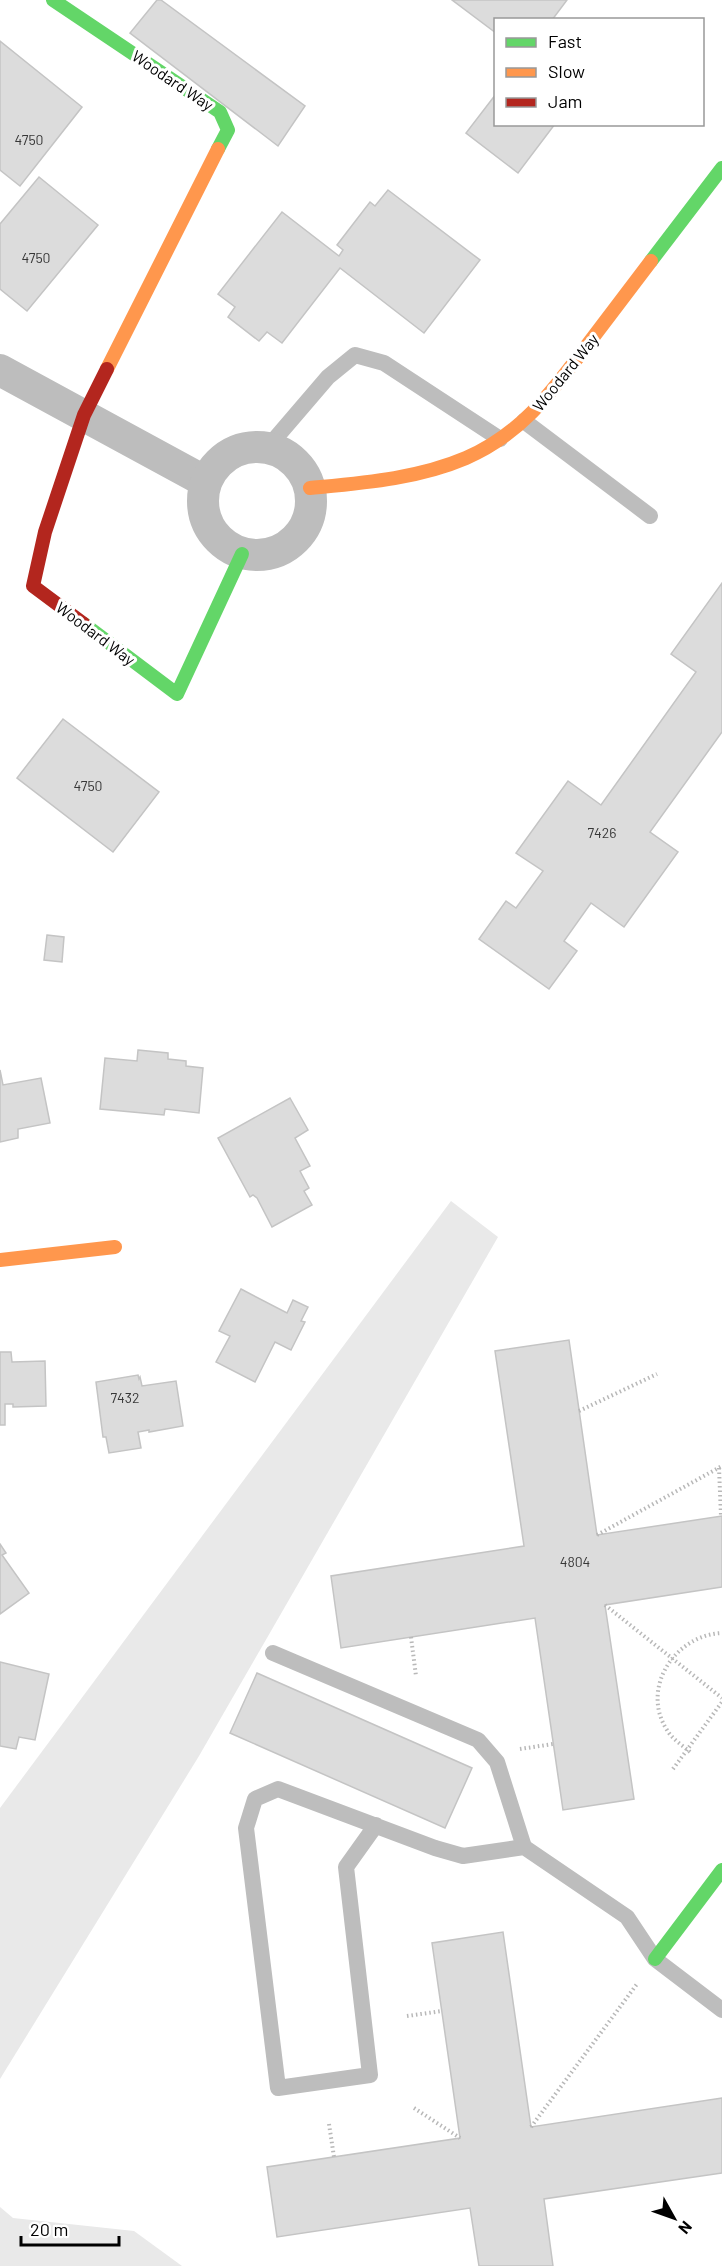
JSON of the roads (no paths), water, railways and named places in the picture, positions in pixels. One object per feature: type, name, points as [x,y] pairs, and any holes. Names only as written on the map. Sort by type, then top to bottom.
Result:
[{"type":"street","name":"Woodard Way","points":[[53,0],[220,112],[228,130],[84,415],[45,532],[33,586],[177,694],[242,554]]},
{"type":"street","name":"Woodard Way","points":[[310,488],[396,480],[465,460],[511,433],[545,401],[722,168]]},
{"type":"street","points":[[0,370],[206,482]]},
{"type":"street","points":[[268,447],[283,453],[305,474],[310,488],[311,507],[306,525],[295,540],[279,551],[261,555],[242,554],[226,546],[213,534],[205,518],[203,500],[206,482],[224,458],[245,448],[268,447]]},
{"type":"street","points":[[0,1260],[115,1247]]},
{"type":"street","points":[[655,1959],[722,1870]]},
{"type":"lane","points":[[268,447],[328,377],[355,355],[384,363],[500,439]]},
{"type":"lane","points":[[524,421],[650,516]]},
{"type":"lane","points":[[273,1653],[478,1740],[497,1762],[524,1846],[627,1917],[655,1959],[722,2010]]},
{"type":"lane","points":[[376,1825],[346,1867],[370,2076],[278,2088],[246,1828],[255,1799],[278,1789],[376,1825],[435,1848],[463,1856],[524,1846]]}]
